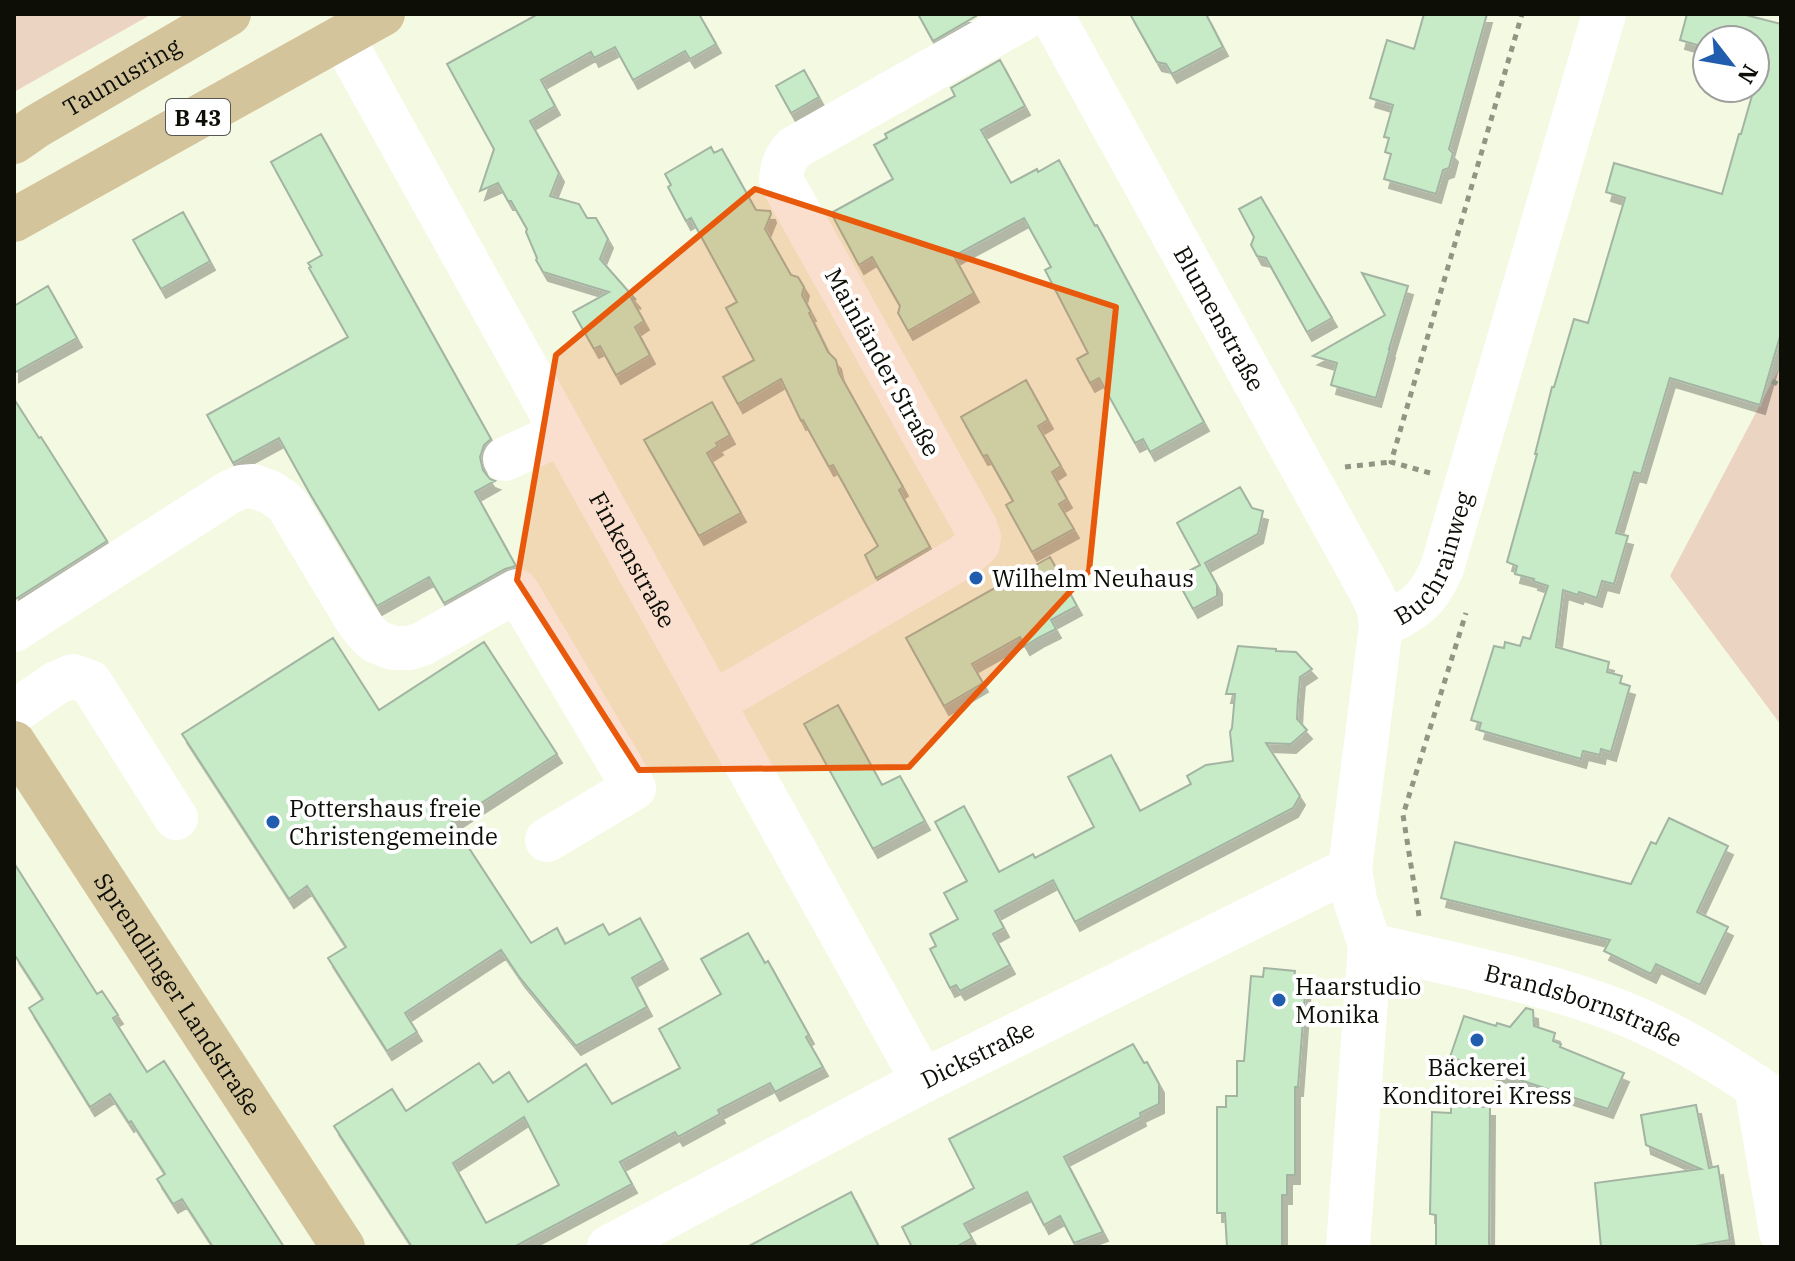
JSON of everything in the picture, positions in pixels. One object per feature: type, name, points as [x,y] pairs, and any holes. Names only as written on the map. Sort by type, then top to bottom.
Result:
[{"type":"main road","name":"Taunusring","points":[[14,142],[229,14]]},
{"type":"main road","name":"B 43","points":[[14,220],[383,14]]},
{"type":"main road","name":"Sprendlinger Landstraße","points":[[14,743],[343,1247]]},
{"type":"street","name":"Mainländer Straße","points":[[713,703],[964,556],[978,544],[975,526],[781,180],[782,166],[794,148],[1031,14]]},
{"type":"street","name":"Blumenstraße","points":[[1051,14],[1370,590],[1379,609],[1381,626]]},
{"type":"street","name":"Buchrainweg","points":[[1348,1247],[1370,945],[1355,900],[1350,869],[1381,626],[1415,608],[1427,597],[1442,568],[1604,14]]},
{"type":"street","name":"Finkenstraße","points":[[342,37],[923,1081]]},
{"type":"street","points":[[505,459],[562,433]]},
{"type":"street","points":[[14,630],[228,493],[241,487],[263,488],[288,506],[356,619],[375,641],[382,644],[393,648],[422,644],[517,591],[634,788],[547,840]]},
{"type":"street","points":[[14,712],[56,683],[73,676],[90,682],[176,818]]},
{"type":"street","name":"Dickstraße","points":[[609,1247],[923,1081],[1350,869]]},
{"type":"street","name":"Brandsbornstraße","points":[[1370,945],[1600,1004],[1658,1028],[1768,1095]]},
{"type":"street","points":[[1768,1095],[1781,1232]]},
{"type":"path","points":[[1466,483],[1391,462],[1522,14]]},
{"type":"path","points":[[1772,381],[1781,386]]},
{"type":"highlighted area","points":[[755,189],[1116,307],[1089,571],[909,767],[639,770],[517,580],[556,355]]},
{"type":"shaded area","points":[[14,14],[152,14],[14,92]]},
{"type":"shaded area","points":[[1781,365],[1781,725],[1670,576]]},
{"type":"building","points":[[538,14],[699,14],[716,44],[690,59],[685,51],[633,80],[615,47],[594,58],[591,52],[541,80],[555,106],[530,121],[559,173],[550,196],[579,204],[587,218],[596,218],[608,239],[600,259],[636,300],[631,298],[644,321],[635,327],[650,355],[616,375],[600,346],[594,349],[573,312],[609,292],[543,272],[527,229],[498,183],[480,191],[494,149],[447,64]]},
{"type":"building","points":[[918,14],[975,14],[976,16],[933,41]]},
{"type":"building","points":[[1130,14],[1206,14],[1223,47],[1172,74],[1166,64],[1157,62]]},
{"type":"building","points":[[1424,14],[1487,14],[1449,149],[1453,153],[1449,168],[1443,170],[1436,194],[1384,179],[1391,154],[1385,152],[1389,138],[1384,137],[1393,105],[1370,98],[1387,40],[1414,49]]},
{"type":"building","points":[[1687,14],[1742,14],[1781,24],[1781,333],[1760,405],[1670,378],[1641,474],[1634,472],[1616,533],[1628,536],[1614,584],[1602,581],[1597,598],[1563,590],[1556,647],[1609,662],[1607,672],[1622,676],[1620,683],[1630,686],[1611,752],[1601,749],[1600,755],[1583,751],[1581,759],[1479,730],[1481,723],[1471,720],[1494,646],[1504,648],[1505,642],[1520,646],[1523,637],[1530,639],[1548,586],[1515,574],[1517,566],[1507,562],[1552,387],[1574,319],[1588,323],[1625,198],[1606,192],[1614,163],[1722,194],[1750,104],[1771,104],[1771,24],[1691,24],[1691,43],[1680,40]]},
{"type":"building","points":[[1000,60],[1025,106],[981,130],[1011,183],[1059,160],[1204,422],[1150,452],[1143,439],[1135,443],[1099,378],[1090,383],[1077,359],[1088,353],[1045,270],[1051,267],[1024,218],[954,256],[974,293],[908,331],[898,313],[900,306],[872,257],[859,265],[831,213],[893,179],[874,145],[887,138],[885,134],[955,96],[951,88]]},
{"type":"building","points":[[804,70],[819,97],[791,113],[776,86]]},
{"type":"building","points":[[321,134],[491,439],[484,445],[480,457],[483,470],[495,481],[475,492],[516,566],[444,603],[429,577],[377,606],[279,438],[233,463],[207,415],[348,337],[309,268],[308,263],[322,255],[271,162]]},
{"type":"building","points":[[711,147],[714,153],[722,149],[756,210],[770,211],[765,229],[791,275],[798,277],[804,287],[802,295],[809,313],[903,487],[899,490],[930,547],[876,578],[865,555],[878,546],[833,465],[829,467],[801,421],[781,379],[738,404],[723,377],[754,360],[726,308],[737,302],[691,218],[686,221],[668,187],[671,185],[665,174]]},
{"type":"building","points":[[1261,197],[1332,318],[1307,332],[1266,258],[1257,256],[1251,245],[1254,237],[1239,209]]},
{"type":"building","points":[[183,212],[210,261],[161,289],[133,240]]},
{"type":"building","points":[[1362,273],[1408,286],[1376,398],[1331,385],[1337,363],[1313,356],[1385,315]]},
{"type":"building","points":[[48,286],[77,338],[14,373],[14,306]]},
{"type":"building","points":[[1026,380],[1048,420],[1038,426],[1061,466],[1052,472],[1067,499],[1059,504],[1074,529],[1032,552],[1006,505],[1013,501],[961,417]]},
{"type":"building","points":[[14,399],[107,541],[14,600]]},
{"type":"building","points":[[712,402],[730,435],[707,453],[741,513],[699,536],[644,440]]},
{"type":"building","points":[[1240,487],[1252,508],[1263,511],[1258,534],[1205,563],[1217,585],[1217,596],[1193,609],[1176,578],[1200,565],[1177,523]]},
{"type":"building","points":[[1050,557],[1077,606],[1051,620],[1056,629],[1025,646],[1020,637],[972,664],[983,683],[944,706],[906,638]]},
{"type":"building","points":[[333,638],[379,710],[484,642],[557,754],[452,822],[531,943],[557,928],[565,944],[603,924],[609,935],[640,918],[663,960],[632,978],[647,1007],[576,1046],[501,950],[405,1013],[417,1032],[387,1051],[328,958],[346,947],[307,886],[289,899],[182,734]]},
{"type":"building","points":[[1238,646],[1296,652],[1312,669],[1300,677],[1298,699],[1297,719],[1307,730],[1291,744],[1266,743],[1300,796],[1293,808],[1075,922],[1053,880],[995,911],[1004,928],[993,934],[1010,965],[960,991],[956,985],[950,988],[930,949],[936,946],[930,934],[958,919],[944,893],[967,881],[935,822],[964,806],[999,872],[1033,854],[1035,858],[1094,827],[1068,777],[1111,755],[1140,811],[1191,784],[1187,776],[1206,765],[1233,761],[1230,732],[1235,694],[1226,694]]},
{"type":"building","points":[[838,705],[882,785],[900,776],[925,821],[873,849],[804,724]]},
{"type":"building","points":[[1669,818],[1728,846],[1697,912],[1728,927],[1700,985],[1656,964],[1651,974],[1604,951],[1610,940],[1441,898],[1455,842],[1631,884],[1651,842],[1656,844]]},
{"type":"building","points":[[14,863],[97,994],[102,991],[118,1015],[113,1018],[147,1072],[164,1061],[284,1247],[213,1247],[182,1199],[173,1204],[157,1179],[165,1174],[110,1094],[90,1107],[29,1008],[43,999],[14,954]]},
{"type":"building","points":[[748,933],[765,963],[768,961],[823,1067],[775,1092],[770,1083],[718,1110],[720,1114],[678,1137],[675,1132],[620,1162],[632,1184],[514,1247],[412,1247],[334,1126],[392,1089],[406,1111],[479,1063],[493,1083],[509,1072],[528,1102],[586,1064],[612,1104],[680,1068],[659,1029],[721,994],[701,959]],"holes":[[[524,1117],[559,1185],[486,1223],[453,1163]]]},
{"type":"building","points":[[1264,968],[1295,971],[1294,980],[1306,980],[1298,1087],[1295,1087],[1295,1175],[1287,1175],[1287,1195],[1282,1195],[1282,1247],[1227,1247],[1225,1213],[1217,1213],[1217,1107],[1226,1107],[1226,1096],[1237,1096],[1237,1061],[1244,1061],[1251,976],[1263,977]]},
{"type":"building","points":[[1526,1008],[1533,1010],[1534,1026],[1555,1033],[1553,1041],[1561,1044],[1560,1047],[1624,1073],[1608,1109],[1450,1057],[1464,1016],[1510,1027]]},
{"type":"building","points":[[1133,1044],[1159,1084],[1159,1104],[1140,1113],[1141,1117],[1064,1157],[1103,1232],[1074,1243],[1060,1216],[1044,1225],[1027,1192],[964,1224],[972,1238],[956,1247],[912,1247],[902,1227],[974,1188],[949,1139]]},
{"type":"building","points":[[1696,1105],[1709,1168],[1718,1166],[1730,1240],[1689,1247],[1601,1247],[1595,1183],[1701,1169],[1646,1145],[1641,1115]]},
{"type":"building","points":[[1451,1106],[1490,1107],[1489,1247],[1436,1247],[1436,1215],[1430,1214],[1432,1112],[1451,1113]]},
{"type":"building","points":[[851,1192],[879,1247],[747,1247]]},
{"type":"place","name":"Wilhelm Neuhaus","points":[[976,578]]},
{"type":"place","name":"Pottershaus freie Christengemeinde","points":[[273,822]]},
{"type":"place","name":"Haarstudio Monika","points":[[1279,1000]]},
{"type":"place","name":"Bäckerei Konditorei Kress","points":[[1477,1040]]}]
